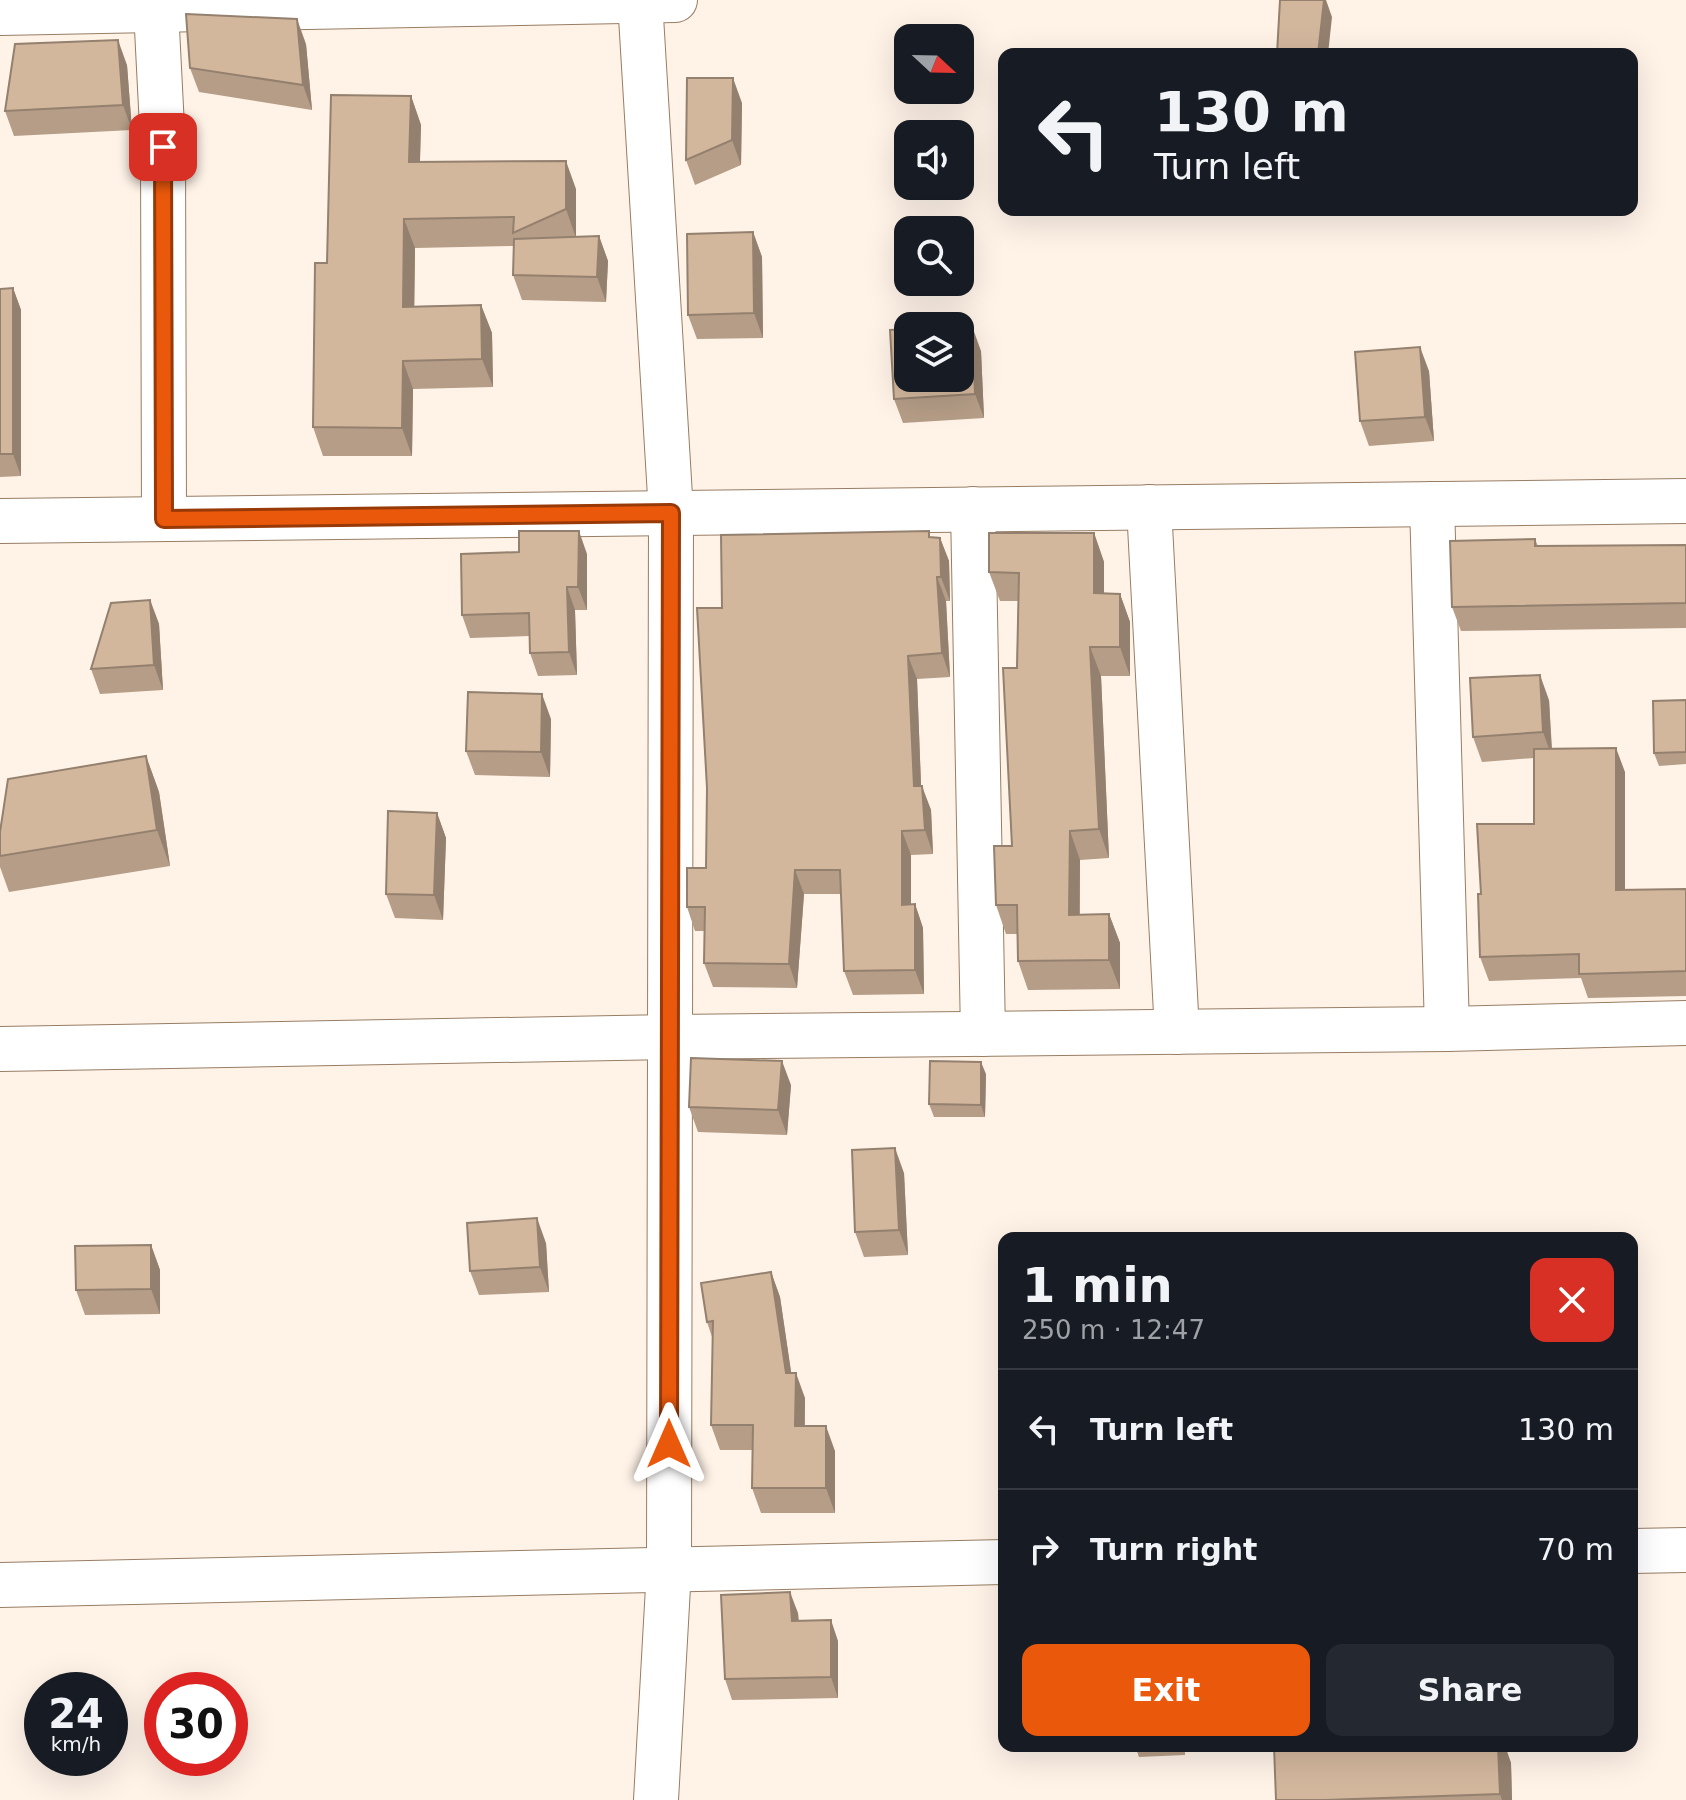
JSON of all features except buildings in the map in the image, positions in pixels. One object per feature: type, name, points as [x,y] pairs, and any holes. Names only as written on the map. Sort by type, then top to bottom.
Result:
[{"type":"street","points":[[0,13],[651,1],[671,513],[669,1569],[656,1800]]},
{"type":"street","points":[[156,9],[163,147],[164,519]]},
{"type":"street","points":[[0,521],[1686,501]]},
{"type":"street","points":[[1432,504],[1447,1029]]},
{"type":"street","points":[[1149,507],[1177,1032]]},
{"type":"street","points":[[973,509],[983,1034]]},
{"type":"street","points":[[0,1049],[1686,1023]]},
{"type":"street","points":[[1638,1551],[1686,1550]]},
{"type":"street","points":[[0,1585],[998,1562]]},
{"type":"route","points":[[163,147],[164,519],[671,513],[669,1444]]}]
